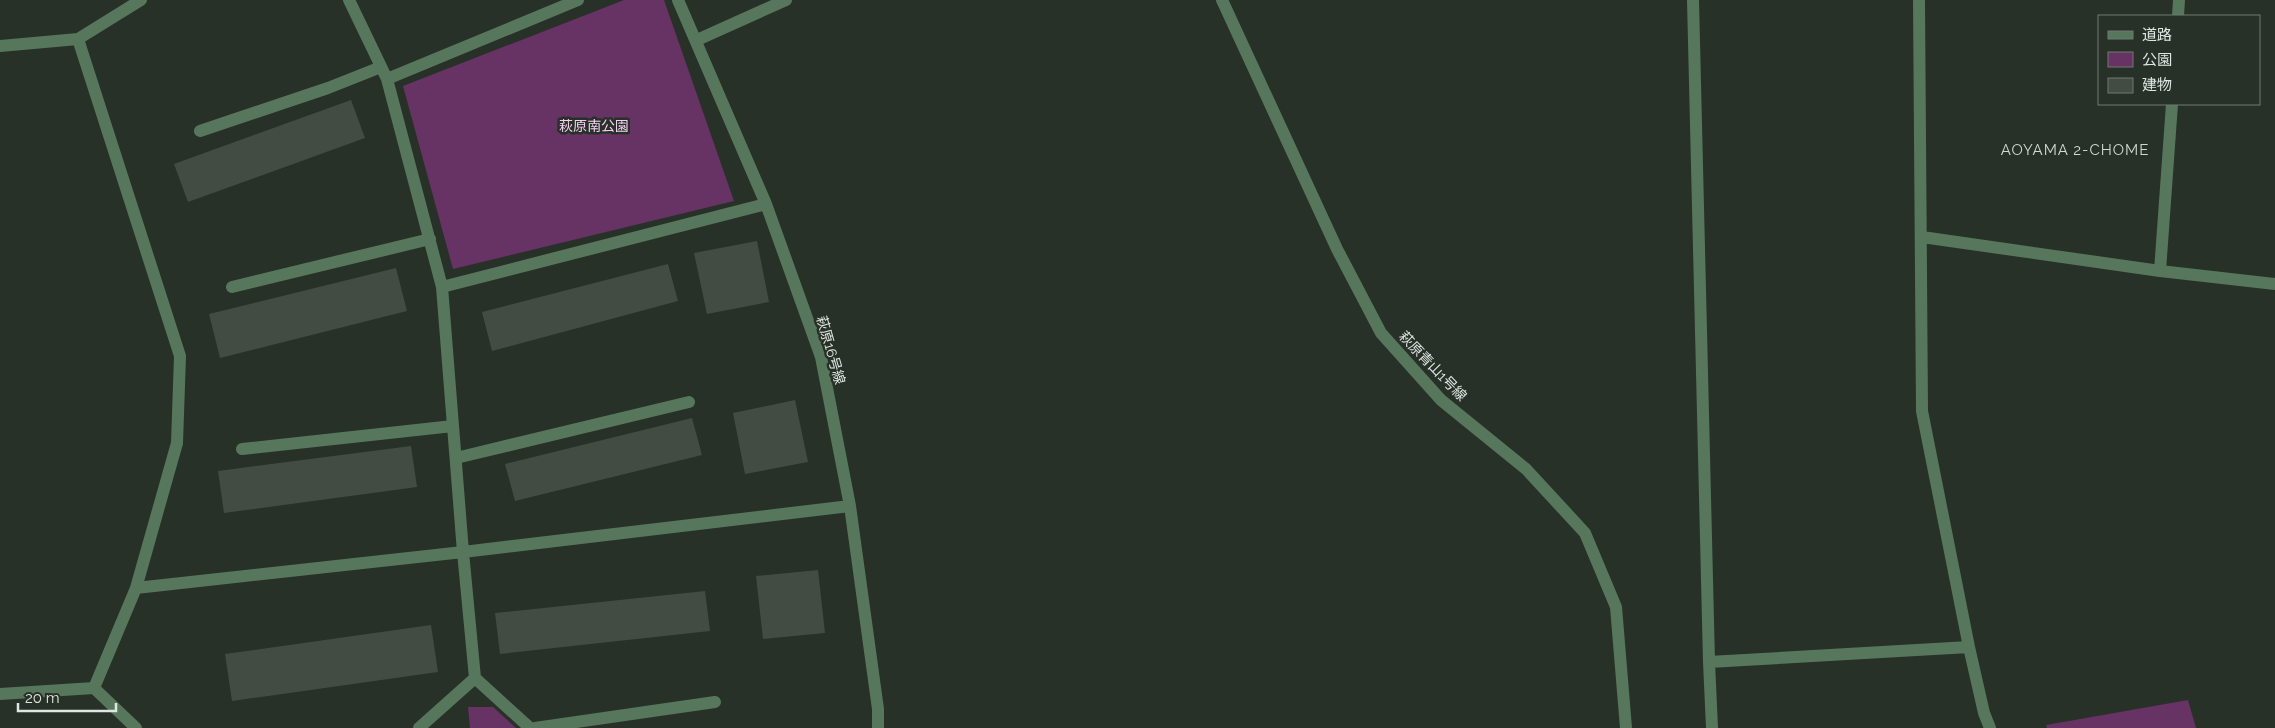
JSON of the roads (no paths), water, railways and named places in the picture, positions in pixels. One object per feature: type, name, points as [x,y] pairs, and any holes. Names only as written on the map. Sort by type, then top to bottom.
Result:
[{"type":"street","points":[[0,46],[78,39],[141,0]]},
{"type":"street","points":[[349,0],[387,79],[442,287],[475,678],[530,728]]},
{"type":"street","points":[[387,79],[578,0]]},
{"type":"street","name":"萩原16号線","points":[[678,0],[697,40],[766,204],[820,357],[850,506],[878,709],[878,728]]},
{"type":"street","points":[[697,40],[786,0]]},
{"type":"street","name":"萩原青山1号線","points":[[1222,0],[1337,249],[1381,333],[1441,400],[1526,469],[1585,533],[1616,607],[1626,728]]},
{"type":"street","points":[[1693,0],[1712,728]]},
{"type":"street","points":[[1919,0],[1922,411],[1969,647],[1984,713],[1990,728]]},
{"type":"street","points":[[2178,15],[2179,0]]},
{"type":"street","points":[[78,39],[180,356],[178,443],[136,588],[94,688]]},
{"type":"street","points":[[200,132],[328,88],[381,67]]},
{"type":"street","points":[[2160,271],[2172,105]]},
{"type":"street","points":[[442,287],[766,204]]},
{"type":"street","points":[[1922,237],[2160,271],[2275,284]]},
{"type":"street","points":[[232,288],[430,239]]},
{"type":"street","points":[[456,458],[689,402]]},
{"type":"street","points":[[242,449],[453,426]]},
{"type":"street","points":[[136,588],[463,552],[850,506]]},
{"type":"street","points":[[1709,662],[1969,647]]},
{"type":"street","points":[[419,728],[475,678]]},
{"type":"street","points":[[0,694],[94,688],[136,728]]},
{"type":"street","points":[[535,728],[716,702]]},
{"type":"district","name":"AOYAMA 2-CHOME","points":[[2075,150]]},
{"type":"park label","name":"萩原南公園","points":[[594,126]]}]
